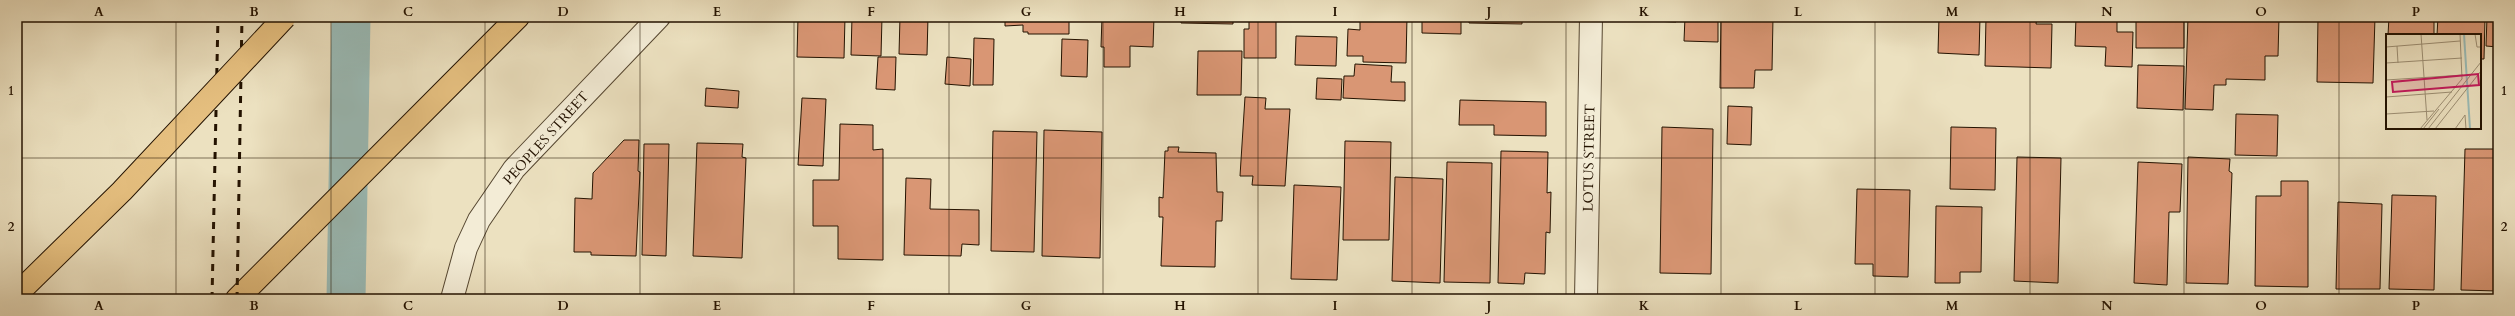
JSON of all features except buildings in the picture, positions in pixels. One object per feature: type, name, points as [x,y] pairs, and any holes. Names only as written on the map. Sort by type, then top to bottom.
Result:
[{"type":"highway","points":[[17,294],[122,191],[285,17]]},
{"type":"highway","points":[[237,299],[518,17]]},
{"type":"street","name":"PEOPLES STREET","points":[[452,299],[466,248],[479,220],[514,169],[659,17]]},
{"type":"street","name":"LOTUS STREET","points":[[1586,299],[1591,17]]},
{"type":"waterway","points":[[346,299],[351,17]]},
{"type":"railway","points":[[212,299],[218,17]]},
{"type":"railway","points":[[237,299],[242,17]]}]
